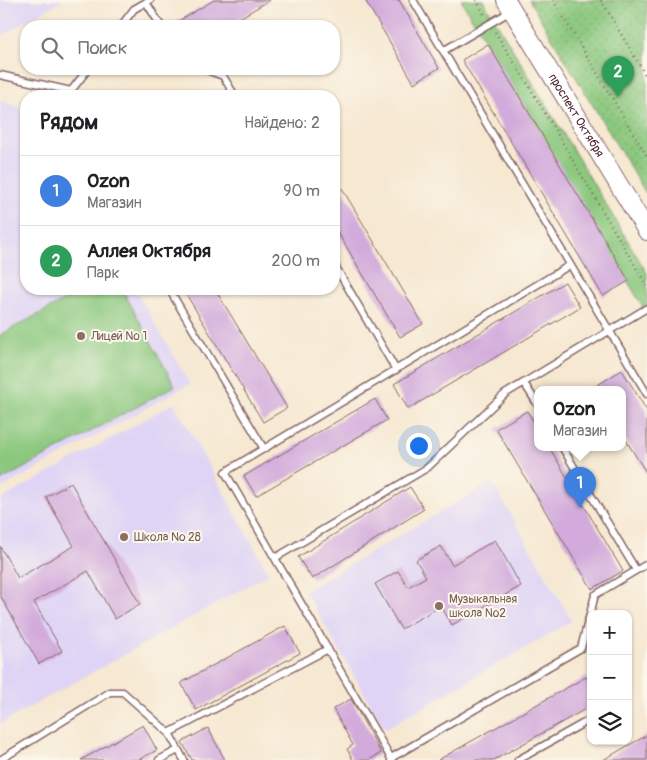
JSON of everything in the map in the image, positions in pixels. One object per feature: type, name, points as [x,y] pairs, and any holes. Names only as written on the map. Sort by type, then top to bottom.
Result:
[{"type":"main road","name":"проспект Октября","points":[[509,5],[647,231]]},
{"type":"lane","points":[[413,0],[647,394]]},
{"type":"lane","points":[[126,20],[134,9],[148,1],[158,20]]},
{"type":"lane","points":[[443,51],[490,23],[509,5]]},
{"type":"lane","points":[[0,75],[60,90]]},
{"type":"lane","points":[[74,90],[84,75]]},
{"type":"lane","points":[[220,75],[223,76],[231,90]]},
{"type":"lane","points":[[570,265],[225,472],[391,759],[581,648],[596,595],[647,564]]},
{"type":"lane","points":[[340,274],[396,370]]},
{"type":"lane","points":[[173,295],[264,449]]},
{"type":"lane","points":[[275,558],[427,468],[505,394],[647,308]]},
{"type":"lane","points":[[524,383],[534,399]]},
{"type":"lane","points":[[564,451],[636,570]]},
{"type":"lane","points":[[169,733],[328,649]]},
{"type":"lane","points":[[0,760],[110,692],[123,692],[169,733],[184,760]]},
{"type":"lane","points":[[518,760],[587,721]]},
{"type":"lane","points":[[160,760],[178,750]]},
{"type":"path","points":[[476,0],[647,286]]},
{"type":"path","points":[[553,0],[647,156]]},
{"type":"path","points":[[601,0],[647,78]]},
{"type":"shaded area","points":[[0,0],[63,0],[29,20],[20,20],[20,25],[0,37]]},
{"type":"shaded area","name":"Лицей № 1","points":[[0,100],[20,108],[20,295],[138,295],[190,384],[0,489]]},
{"type":"shaded area","name":"Школа № 28","points":[[174,403],[269,574],[0,724],[0,500]]},
{"type":"shaded area","name":"Музыкальная школа №2","points":[[492,482],[572,621],[385,729],[305,591]]},
{"type":"green space","points":[[461,0],[483,0],[647,273],[647,314]]},
{"type":"green space","points":[[529,0],[647,0],[647,195]]},
{"type":"green space","name":"Лицей № 1","points":[[74,295],[125,295],[175,386],[0,481],[0,335]]},
{"type":"building","points":[[214,0],[270,0],[236,20],[180,20]]},
{"type":"building","points":[[365,0],[399,0],[439,68],[414,83]]},
{"type":"building","points":[[488,44],[629,281],[603,296],[462,60]]},
{"type":"building","points":[[340,185],[423,324],[400,337],[340,236]]},
{"type":"building","points":[[565,282],[580,307],[408,409],[394,384]]},
{"type":"building","points":[[187,295],[219,295],[287,408],[263,422]]},
{"type":"building","points":[[622,370],[647,411],[647,474],[626,440],[626,386],[596,386]]},
{"type":"building","points":[[375,399],[387,420],[256,496],[244,476]]},
{"type":"building","points":[[527,411],[534,422],[534,451],[551,451],[623,571],[592,589],[496,429]]},
{"type":"building","points":[[71,483],[140,604],[115,619],[88,571],[34,602],[62,651],[39,664],[0,595],[0,546],[18,578],[74,546],[46,497]]},
{"type":"building","points":[[410,487],[424,509],[312,579],[298,557]]},
{"type":"building","points":[[495,540],[521,586],[452,625],[441,606],[401,629],[375,584],[398,571],[408,587],[426,577],[416,560],[441,546],[452,565]]},
{"type":"building","points":[[285,626],[300,653],[196,710],[181,683]]},
{"type":"building","points":[[586,677],[587,679],[587,708],[494,760],[438,760]]},
{"type":"building","points":[[351,699],[381,753],[369,760],[353,760],[347,749],[353,745],[333,709]]},
{"type":"building","points":[[143,725],[157,750],[138,760],[81,760]]},
{"type":"building","points":[[208,728],[225,760],[192,760],[182,742]]},
{"type":"building","points":[[647,735],[647,760],[603,760],[632,745]]},
{"type":"place","name":"Аллея Октября","points":[[618,97]]},
{"type":"place","name":"Лицей № 1","points":[[81,336]]},
{"type":"place","name":"Ozon","points":[[580,508]]},
{"type":"place","name":"Школа № 28","points":[[124,537]]},
{"type":"place","name":"Музыкальная школа №2","points":[[439,606]]}]
